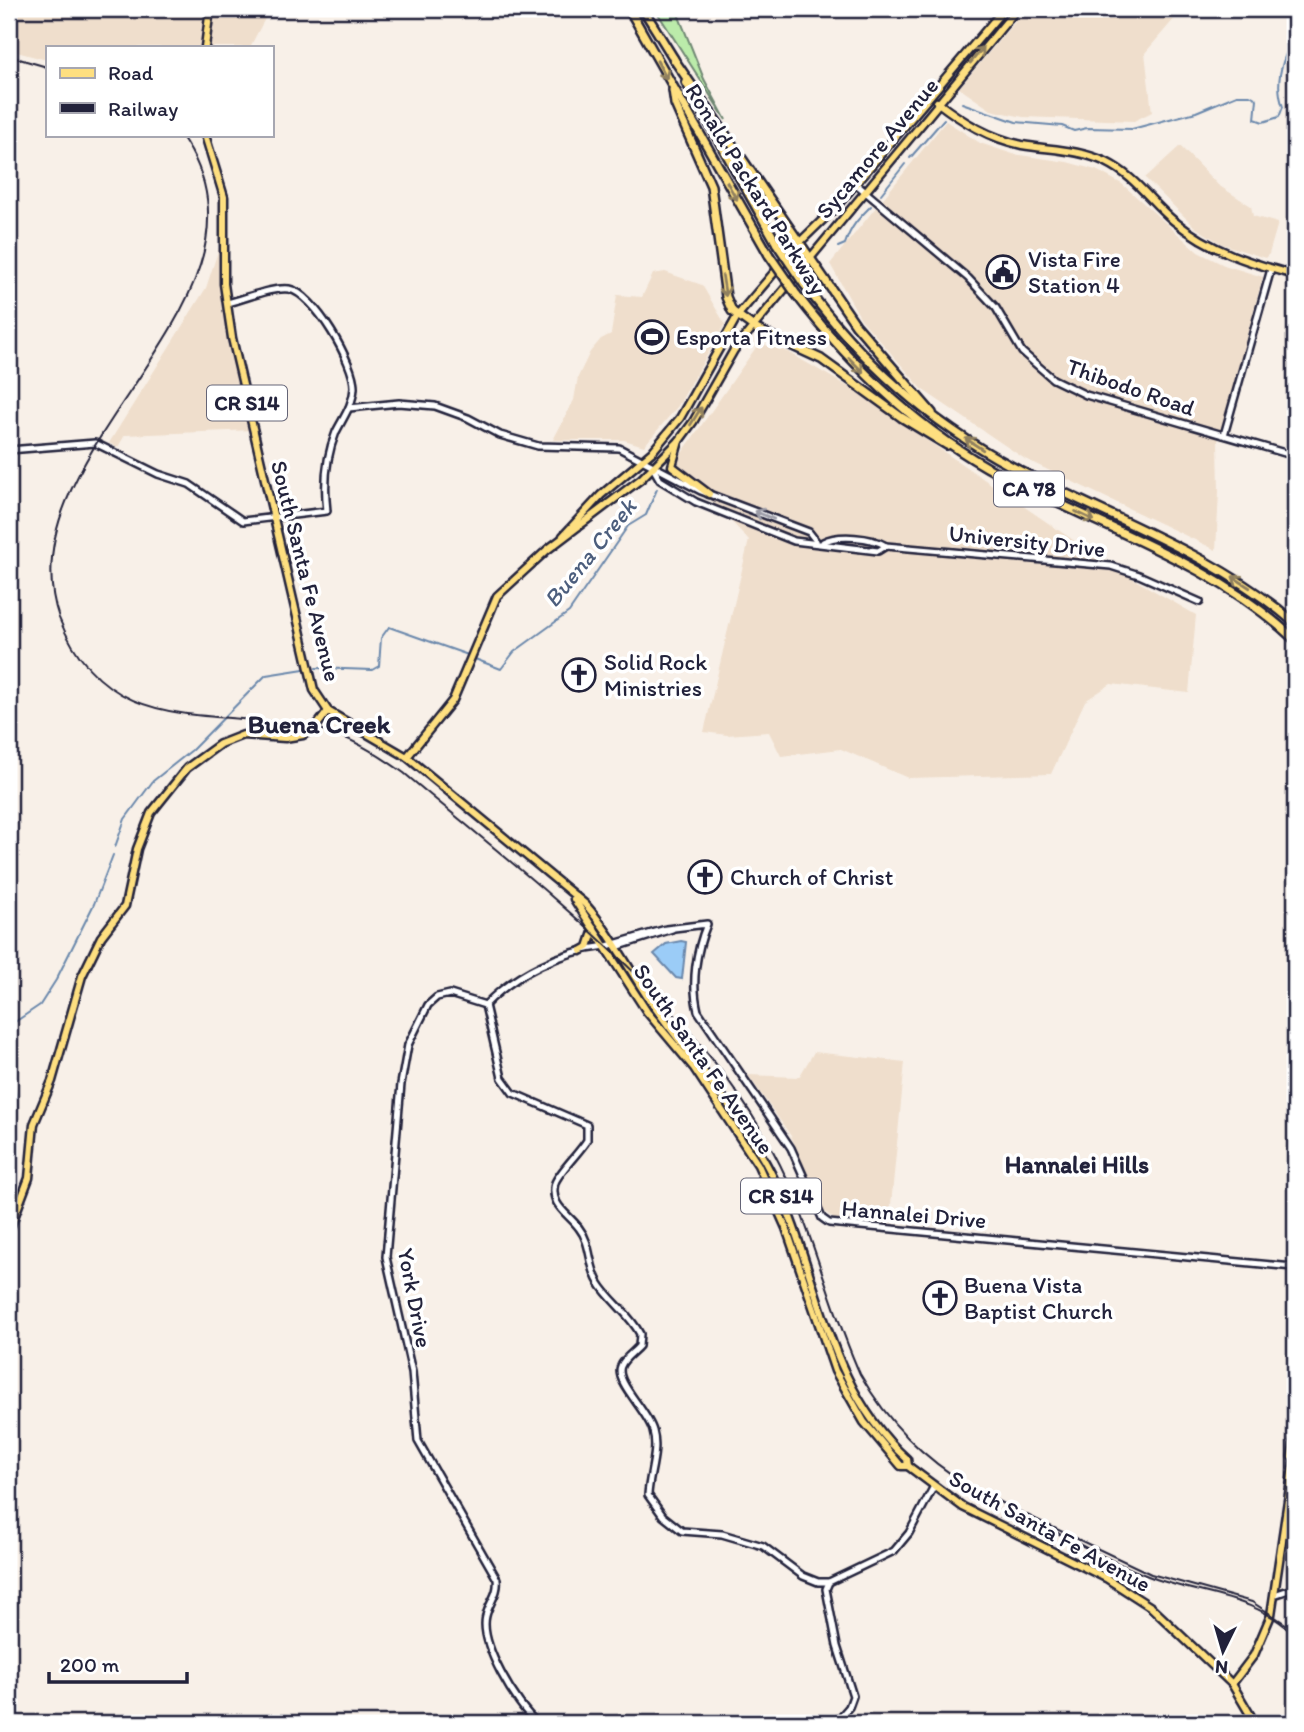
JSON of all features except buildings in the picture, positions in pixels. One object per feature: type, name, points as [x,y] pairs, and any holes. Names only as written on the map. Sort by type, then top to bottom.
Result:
[{"type":"highway","name":"Ronald Packard Parkway","points":[[629,9],[769,255],[837,345],[879,387],[928,428],[989,468],[1212,579],[1250,603],[1295,640]]},
{"type":"highway","name":"Ronald Packard Parkway","points":[[643,9],[777,244],[838,328],[873,365],[936,418],[1010,465],[1213,566],[1257,593],[1295,623]]},
{"type":"highway","points":[[673,58],[864,336],[936,418]]},
{"type":"highway","points":[[673,90],[675,104],[711,186],[726,297],[732,311],[753,326],[821,359],[901,418],[989,468]]},
{"type":"main road","points":[[205,46],[210,9]]},
{"type":"main road","name":"Sycamore Avenue","points":[[560,540],[590,505],[642,460],[680,418],[738,315],[800,242],[856,184],[1004,9]]},
{"type":"main road","name":"Sycamore Avenue","points":[[560,540],[653,468],[679,441],[693,422],[734,350],[864,190],[1017,9]]},
{"type":"main road","points":[[930,96],[975,128],[1000,139],[1072,150],[1108,163],[1145,190],[1172,219],[1198,239],[1240,260],[1295,275]]},
{"type":"main road","name":"South Santa Fe Avenue","points":[[205,136],[224,197],[223,261],[227,303],[314,690],[328,711],[407,757],[591,911],[654,1016],[671,1028],[715,1086],[768,1168],[793,1226],[841,1368],[870,1418],[907,1459],[908,1466],[933,1488],[973,1512],[1126,1589],[1151,1608],[1232,1684],[1255,1723]]},
{"type":"main road","points":[[679,441],[671,466],[709,494]]},
{"type":"main road","points":[[407,757],[453,700],[497,596],[560,540]]},
{"type":"main road","points":[[9,1231],[29,1178],[34,1124],[52,1081],[82,976],[101,937],[125,906],[137,849],[150,813],[187,768],[220,744],[243,735],[303,735],[315,728],[328,711]]},
{"type":"main road","name":"South Santa Fe Avenue","points":[[573,897],[594,929],[612,945],[647,1012],[694,1068],[758,1165],[786,1228],[839,1380],[875,1437],[901,1466],[908,1466]]},
{"type":"main road","points":[[581,951],[588,947],[594,929]]},
{"type":"main road","points":[[1293,1470],[1294,1436]]},
{"type":"main road","points":[[1232,1684],[1262,1639],[1274,1595],[1295,1453]]},
{"type":"street","name":"Thibodo Road","points":[[856,184],[968,278],[996,308],[1022,352],[1053,379],[1086,395],[1295,456]]},
{"type":"street","points":[[1224,435],[1271,269]]},
{"type":"street","points":[[9,450],[96,443],[158,474],[188,484],[243,521],[327,511],[325,481],[334,440],[354,390],[352,369],[346,356],[310,303],[288,289],[227,303]]},
{"type":"street","name":"University Drive","points":[[349,408],[399,403],[435,406],[468,418],[500,435],[538,446],[619,448],[653,468],[709,494],[809,532],[831,548],[878,551],[886,547]]},
{"type":"street","name":"University Drive","points":[[653,468],[660,480],[696,502],[794,541],[809,544],[832,537],[879,542],[886,547],[1111,566],[1139,575],[1200,602]]},
{"type":"street","name":"Hannalei Drive","points":[[612,945],[672,929],[707,924],[693,992],[698,1011],[791,1148],[822,1218],[829,1223],[1293,1267],[1295,1419]]},
{"type":"street","points":[[612,945],[581,951],[511,981],[485,1005],[502,1078],[507,1086],[513,1093],[587,1125],[587,1140],[556,1178],[555,1198],[560,1209],[579,1227],[588,1242],[594,1274],[600,1285],[640,1334],[639,1346],[622,1362],[619,1374],[624,1386],[644,1410],[653,1431],[655,1448],[649,1483],[649,1495],[653,1505],[682,1531],[722,1534],[764,1546],[803,1576],[818,1582],[830,1582],[894,1551],[909,1533],[933,1488]]},
{"type":"street","name":"York Drive","points":[[485,1005],[450,994],[437,997],[428,1005],[408,1045],[401,1083],[386,1257],[412,1371],[418,1441],[497,1579],[498,1587],[486,1615],[485,1632],[495,1659],[537,1723]]},
{"type":"street","points":[[1294,1436],[1295,1419]]},
{"type":"street","points":[[830,1582],[826,1589],[837,1646],[853,1696],[849,1707],[835,1723]]},
{"type":"street","points":[[1274,1595],[1295,1588]]},
{"type":"shaded area","points":[[9,9],[270,9],[251,46],[46,46],[46,60],[9,50]]},
{"type":"shaded area","points":[[1026,9],[1165,9],[1175,18],[1145,53],[1152,112],[1134,121],[1023,117],[991,110],[959,88]]},
{"type":"shaded area","points":[[946,121],[980,143],[1013,154],[1067,162],[1096,170],[1122,184],[1198,252],[1224,265],[1263,277],[1218,441],[1216,550],[1025,459],[923,390],[861,319],[830,264]]},
{"type":"shaded area","points":[[1180,146],[1218,185],[1251,206],[1253,216],[1278,223],[1269,254],[1265,258],[1222,244],[1196,228],[1145,178]]},
{"type":"shaded area","points":[[220,245],[223,302],[254,430],[125,435],[118,447],[109,443],[206,288]]},
{"type":"shaded area","points":[[665,272],[702,285],[725,324],[678,406],[644,446],[624,440],[553,440],[574,400],[578,377],[590,352],[601,339],[611,334],[617,295],[642,297],[653,274]]},
{"type":"shaded area","points":[[759,343],[788,352],[852,389],[1111,566],[1196,615],[1189,693],[1111,684],[1085,701],[1051,774],[908,778],[841,749],[781,756],[769,732],[727,735],[704,732],[749,540],[675,463]]},
{"type":"shaded area","points":[[814,1052],[905,1062],[889,1225],[834,1219],[823,1210],[791,1136],[748,1075],[799,1077]]},
{"type":"green space","points":[[655,9],[676,9],[704,79],[726,120]]},
{"type":"water","points":[[686,942],[682,979],[676,978],[654,954],[666,944]]},
{"type":"waterway","name":"Buena Creek","points":[[962,103],[1016,122],[1062,126],[1074,131],[1087,128],[1132,129],[1196,112],[1237,95],[1250,95],[1257,99],[1255,119],[1263,122],[1279,117],[1283,107],[1279,80],[1286,53],[1295,36]]},
{"type":"waterway","name":"Buena Creek","points":[[910,158],[944,119]]},
{"type":"waterway","name":"Buena Creek","points":[[881,194],[905,164]]},
{"type":"waterway","name":"Buena Creek","points":[[838,247],[845,244],[855,223],[871,206]]},
{"type":"waterway","name":"Buena Creek","points":[[475,659],[501,669],[514,652],[569,612],[628,526],[646,515],[657,489]]},
{"type":"waterway","name":"Buena Creek","points":[[316,668],[372,670],[379,666],[381,638],[389,627],[468,655]]},
{"type":"waterway","name":"Buena Creek","points":[[115,847],[125,819],[153,781],[192,750],[266,675],[304,669]]},
{"type":"waterway","name":"Buena Creek","points":[[9,1026],[40,1005],[56,980],[94,904],[113,855]]},
{"type":"waterway","name":"Buena Creek","points":[[9,1075],[16,1095],[15,1130],[9,1163]]},
{"type":"tram line","points":[[1006,1505],[1151,1574],[1252,1602],[1295,1630]]},
{"type":"railway","points":[[9,56],[46,67]]},
{"type":"railway","points":[[181,136],[207,196],[203,256],[178,316],[102,434],[69,494],[52,555],[59,618],[80,657],[105,684],[134,701],[202,716],[276,722],[326,731],[361,746],[404,773],[556,900],[655,993],[699,1043],[739,1096],[773,1151],[809,1233],[860,1374],[882,1408],[908,1438],[937,1464],[971,1487],[1081,1545],[1167,1583],[1262,1611],[1295,1635]]},
{"type":"place","name":"Vista Fire Station 4","points":[[1003,272]]},
{"type":"place","name":"Esporta Fitness","points":[[652,337]]},
{"type":"place","name":"Solid Rock Ministries","points":[[579,675]]},
{"type":"place","name":"Church of Christ","points":[[705,877]]},
{"type":"place","name":"Buena Vista Baptist Church","points":[[940,1298]]},
{"type":"district","name":"Buena Creek","points":[[319,724]]},
{"type":"district","name":"Hannalei Hills","points":[[1077,1165]]}]
